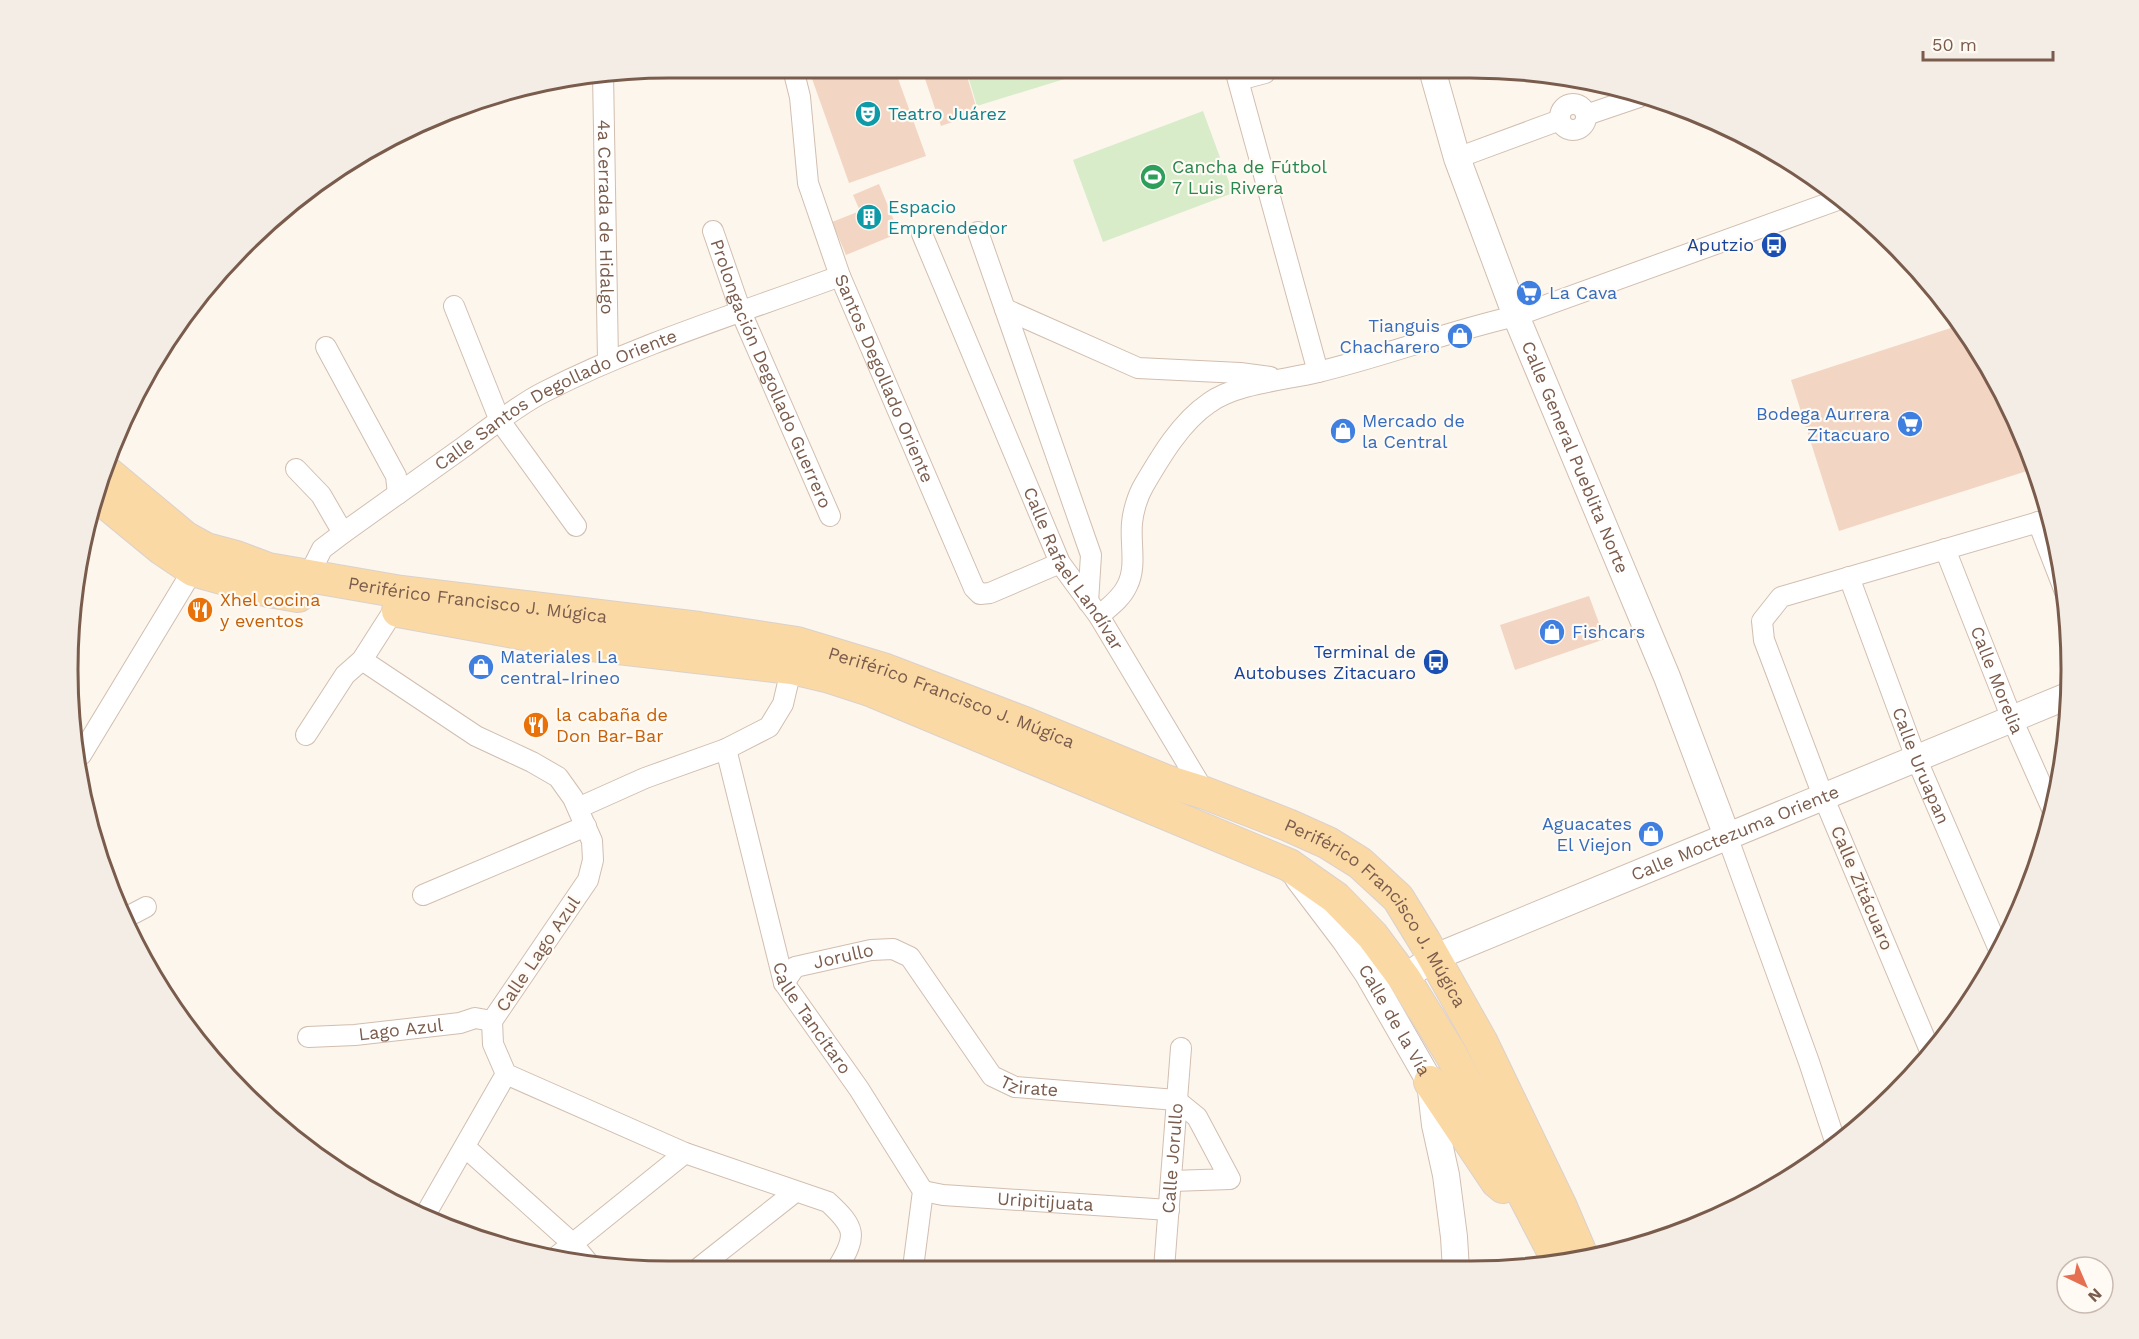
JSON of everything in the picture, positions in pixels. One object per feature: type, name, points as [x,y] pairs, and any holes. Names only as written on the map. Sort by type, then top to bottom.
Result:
[{"type":"main road","name":"Periférico Francisco J. Múgica","points":[[110,475],[196,544],[268,569],[401,592],[699,628],[794,655],[830,677],[870,690],[1280,861],[1336,898],[1372,934],[1404,978],[1452,1056],[1555,1255]]},
{"type":"main road","name":"Periférico Francisco J. Múgica","points":[[103,500],[162,549],[193,570],[269,591],[394,610],[575,643],[794,655],[883,669],[1027,724],[1166,781],[1205,793],[1288,825],[1328,843],[1360,863],[1398,898],[1481,1041],[1580,1251]]},
{"type":"main road","points":[[1280,861],[1288,825]]},
{"type":"main road","points":[[1430,1082],[1497,1182],[1536,1217]]},
{"type":"street","name":"Santos Degollado Oriente","points":[[795,78],[800,97],[807,183],[840,276],[974,588],[980,594],[990,593],[1060,563]]},
{"type":"street","points":[[1239,78],[1318,372]]},
{"type":"street","name":"Calle General Pueblita Norte","points":[[1434,78],[1457,158],[1516,316],[1667,677],[1727,836]]},
{"type":"street","name":"4a Cerrada de Hidalgo","points":[[603,82],[608,361]]},
{"type":"street","points":[[1457,158],[1560,120],[1564,127],[1571,131],[1580,129],[1585,123],[1586,115],[1630,100]]},
{"type":"street","points":[[978,232],[1091,555],[1094,609],[1121,596],[1128,584],[1132,572],[1132,521],[1140,492],[1157,463],[1188,422],[1210,402],[1242,389],[1318,372],[1516,316],[1832,202]]},
{"type":"street","name":"Prolongación Degollado Guerrero","points":[[713,231],[741,312],[830,516]]},
{"type":"street","name":"Calle Rafael Landívar","points":[[922,234],[1060,563],[1094,609],[1205,793]]},
{"type":"street","name":"Calle Santos Degollado Oriente","points":[[308,577],[322,549],[342,532],[542,393],[608,361],[624,357],[682,331],[840,276]]},
{"type":"street","points":[[454,306],[500,421],[576,526]]},
{"type":"street","points":[[1005,309],[1138,368],[1240,373],[1279,379]]},
{"type":"street","points":[[326,347],[396,477],[398,494]]},
{"type":"street","points":[[296,469],[321,495],[342,532]]},
{"type":"street","points":[[1849,577],[2042,521]]},
{"type":"street","name":"Calle Morelia","points":[[1946,549],[2012,719],[2047,796]]},
{"type":"street","points":[[84,751],[193,570]]},
{"type":"street","name":"Calle Zitácuaro","points":[[1849,577],[1781,597],[1762,621],[1764,640],[1823,796],[1927,1044]]},
{"type":"street","name":"Calle Uruapan","points":[[1849,577],[1916,758],[1995,940]]},
{"type":"street","points":[[306,735],[345,675],[362,660],[394,610]]},
{"type":"street","points":[[578,808],[645,778],[726,749],[769,727],[783,704],[794,655]]},
{"type":"street","name":"Calle Lago Azul","points":[[362,660],[469,732],[558,777],[573,798],[592,841],[593,860],[588,880],[492,1020],[493,1044],[506,1074]]},
{"type":"street","name":"Calle Moctezuma Oriente","points":[[1404,978],[1433,958],[2060,699]]},
{"type":"street","name":"Calle Tancítaro","points":[[726,749],[784,983],[859,1089],[923,1191]]},
{"type":"street","points":[[423,895],[586,826]]},
{"type":"street","points":[[1727,836],[1833,1136]]},
{"type":"street","name":"Calle de la Vía","points":[[1280,861],[1362,965],[1430,1082],[1454,1237],[1455,1261]]},
{"type":"street","points":[[131,915],[146,907]]},
{"type":"street","name":"Jorullo","points":[[784,983],[795,967],[852,953],[893,949],[910,957]]},
{"type":"street","name":"Tzirate","points":[[910,957],[992,1076],[1015,1087],[1176,1100]]},
{"type":"street","name":"Lago Azul","points":[[308,1037],[355,1035],[460,1023],[475,1018],[492,1020]]},
{"type":"street","name":"Calle Jorullo","points":[[1165,1261],[1181,1048]]},
{"type":"street","points":[[428,1209],[506,1074],[685,1153],[828,1202],[844,1217],[852,1232],[850,1245],[841,1261]]},
{"type":"street","points":[[1172,1181],[1230,1179],[1197,1117],[1176,1100]]},
{"type":"street","points":[[465,1147],[572,1243],[581,1254]]},
{"type":"street","points":[[562,1251],[685,1153]]},
{"type":"street","points":[[914,1261],[923,1191]]},
{"type":"street","name":"Uripitijuata","points":[[923,1191],[943,1195],[1169,1210]]},
{"type":"street","points":[[708,1261],[795,1192]]},
{"type":"green space","points":[[969,78],[1068,78],[977,106]]},
{"type":"green space","name":"Cancha de Fútbol 7 Luis Rivera","points":[[1203,111],[1233,193],[1103,242],[1073,160]]},
{"type":"building","name":"Teatro Juárez","points":[[812,78],[898,78],[926,156],[849,183]]},
{"type":"building","points":[[925,78],[968,78],[978,113],[941,126]]},
{"type":"building","name":"Espacio Emprendedor","points":[[879,184],[899,233],[846,255],[832,222],[860,211],[853,195]]},
{"type":"building","name":"Bodega Aurrera Zitacuaro","points":[[1952,328],[1982,374],[2000,408],[2027,471],[1839,531],[1791,380]]},
{"type":"building","name":"Fishcars","points":[[1589,596],[1605,639],[1515,670],[1500,625]]},
{"type":"place","name":"Teatro Juárez","points":[[868,114]]},
{"type":"place","name":"Cancha de Fútbol 7 Luis Rivera","points":[[1153,177]]},
{"type":"place","name":"Espacio Emprendedor","points":[[869,217]]},
{"type":"place","name":"Aputzio","points":[[1774,245]]},
{"type":"place","name":"La Cava","points":[[1529,293]]},
{"type":"place","name":"Tianguis Chacharero","points":[[1460,336]]},
{"type":"place","name":"Bodega Aurrera Zitacuaro","points":[[1910,424]]},
{"type":"place","name":"Mercado de la Central","points":[[1343,431]]},
{"type":"place","name":"Xhel cocina y eventos","points":[[200,610]]},
{"type":"place","name":"Fishcars","points":[[1552,632]]},
{"type":"place","name":"Terminal de Autobuses Zitacuaro","points":[[1436,662]]},
{"type":"place","name":"Materiales La central-Irineo","points":[[481,667]]},
{"type":"place","name":"la cabaña de Don Bar-Bar","points":[[536,725]]},
{"type":"place","name":"Aguacates El Viejon","points":[[1651,834]]}]
